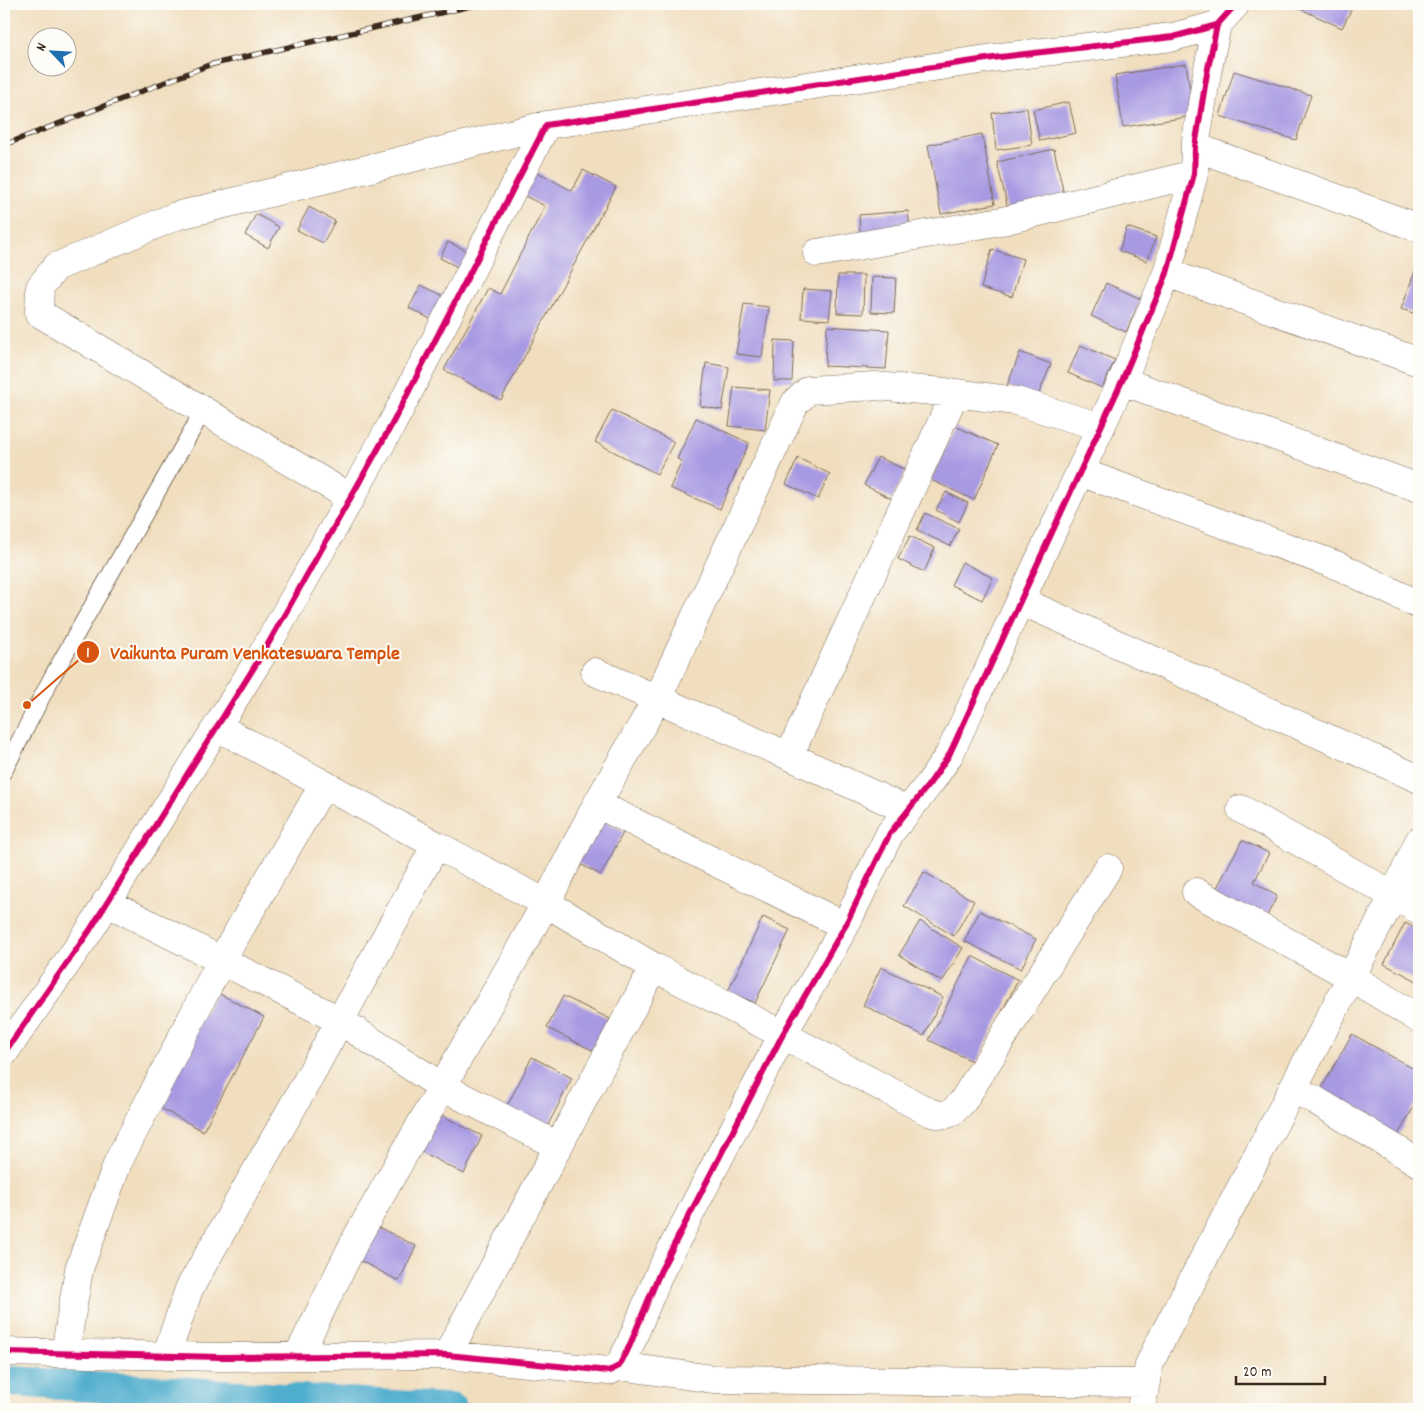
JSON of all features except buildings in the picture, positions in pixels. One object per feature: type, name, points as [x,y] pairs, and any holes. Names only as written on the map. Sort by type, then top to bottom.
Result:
[{"type":"street","points":[[351,498],[39,313],[40,287],[56,267],[176,216],[546,125],[1000,57],[1174,37],[1217,25],[1236,4]]},
{"type":"street","points":[[4,1352],[166,1356],[447,1355],[609,1371],[619,1366],[629,1348],[660,1272],[783,1034],[844,926],[890,833],[930,783],[949,755],[1022,601],[1122,381],[1167,273],[1195,161],[1217,25]]},
{"type":"street","points":[[4,1053],[106,902],[263,653],[391,426],[546,125]]},
{"type":"street","points":[[817,254],[1007,220],[1195,161],[1419,228]]},
{"type":"street","points":[[1167,273],[1419,362]]},
{"type":"street","points":[[1122,381],[1419,488]]},
{"type":"street","points":[[298,1356],[356,1239],[546,903],[597,804],[657,699],[795,403],[810,390],[875,386],[955,393],[1016,401],[1101,428]]},
{"type":"street","points":[[789,756],[955,393]]},
{"type":"street","points":[[1080,472],[1341,567],[1419,605]]},
{"type":"street","points":[[1022,601],[1419,779]]},
{"type":"street","points":[[596,672],[907,810]]},
{"type":"street","points":[[218,727],[546,903],[654,966],[929,1112],[942,1116],[954,1112],[1108,868]]},
{"type":"street","points":[[65,1353],[79,1269],[118,1162],[221,961],[324,784]]},
{"type":"street","points":[[597,804],[844,926]]},
{"type":"street","points":[[1241,809],[1419,910]]},
{"type":"street","points":[[619,1366],[713,1379],[1142,1399],[1149,1365],[1158,1346],[1394,895],[1419,841]]},
{"type":"street","points":[[166,1356],[188,1289],[436,845]]},
{"type":"street","points":[[1196,892],[1351,977],[1419,1019]]},
{"type":"street","points":[[106,902],[339,1020],[441,1086],[558,1146]]},
{"type":"street","points":[[447,1355],[654,966]]},
{"type":"street","points":[[1292,1089],[1315,1100],[1419,1163]]},
{"type":"lane","points":[[4,771],[57,668],[203,411]]},
{"type":"waterway","points":[[4,1381],[452,1409]]},
{"type":"railway","points":[[4,145],[209,65],[480,4]]},
{"type":"cycle path","points":[[4,1352],[220,1357],[447,1355],[609,1371],[619,1366],[629,1347],[660,1272],[783,1034],[845,926],[890,833],[930,783],[949,755],[1122,381],[1167,273],[1194,174],[1195,147],[1217,25],[1236,4]]},
{"type":"cycle path","points":[[4,1053],[90,930],[263,653],[391,426],[546,125],[1000,57],[1173,37],[1217,25]]},
{"type":"place","name":"Vaikunta Puram Venkateswara Temple","points":[[27,705]]}]
